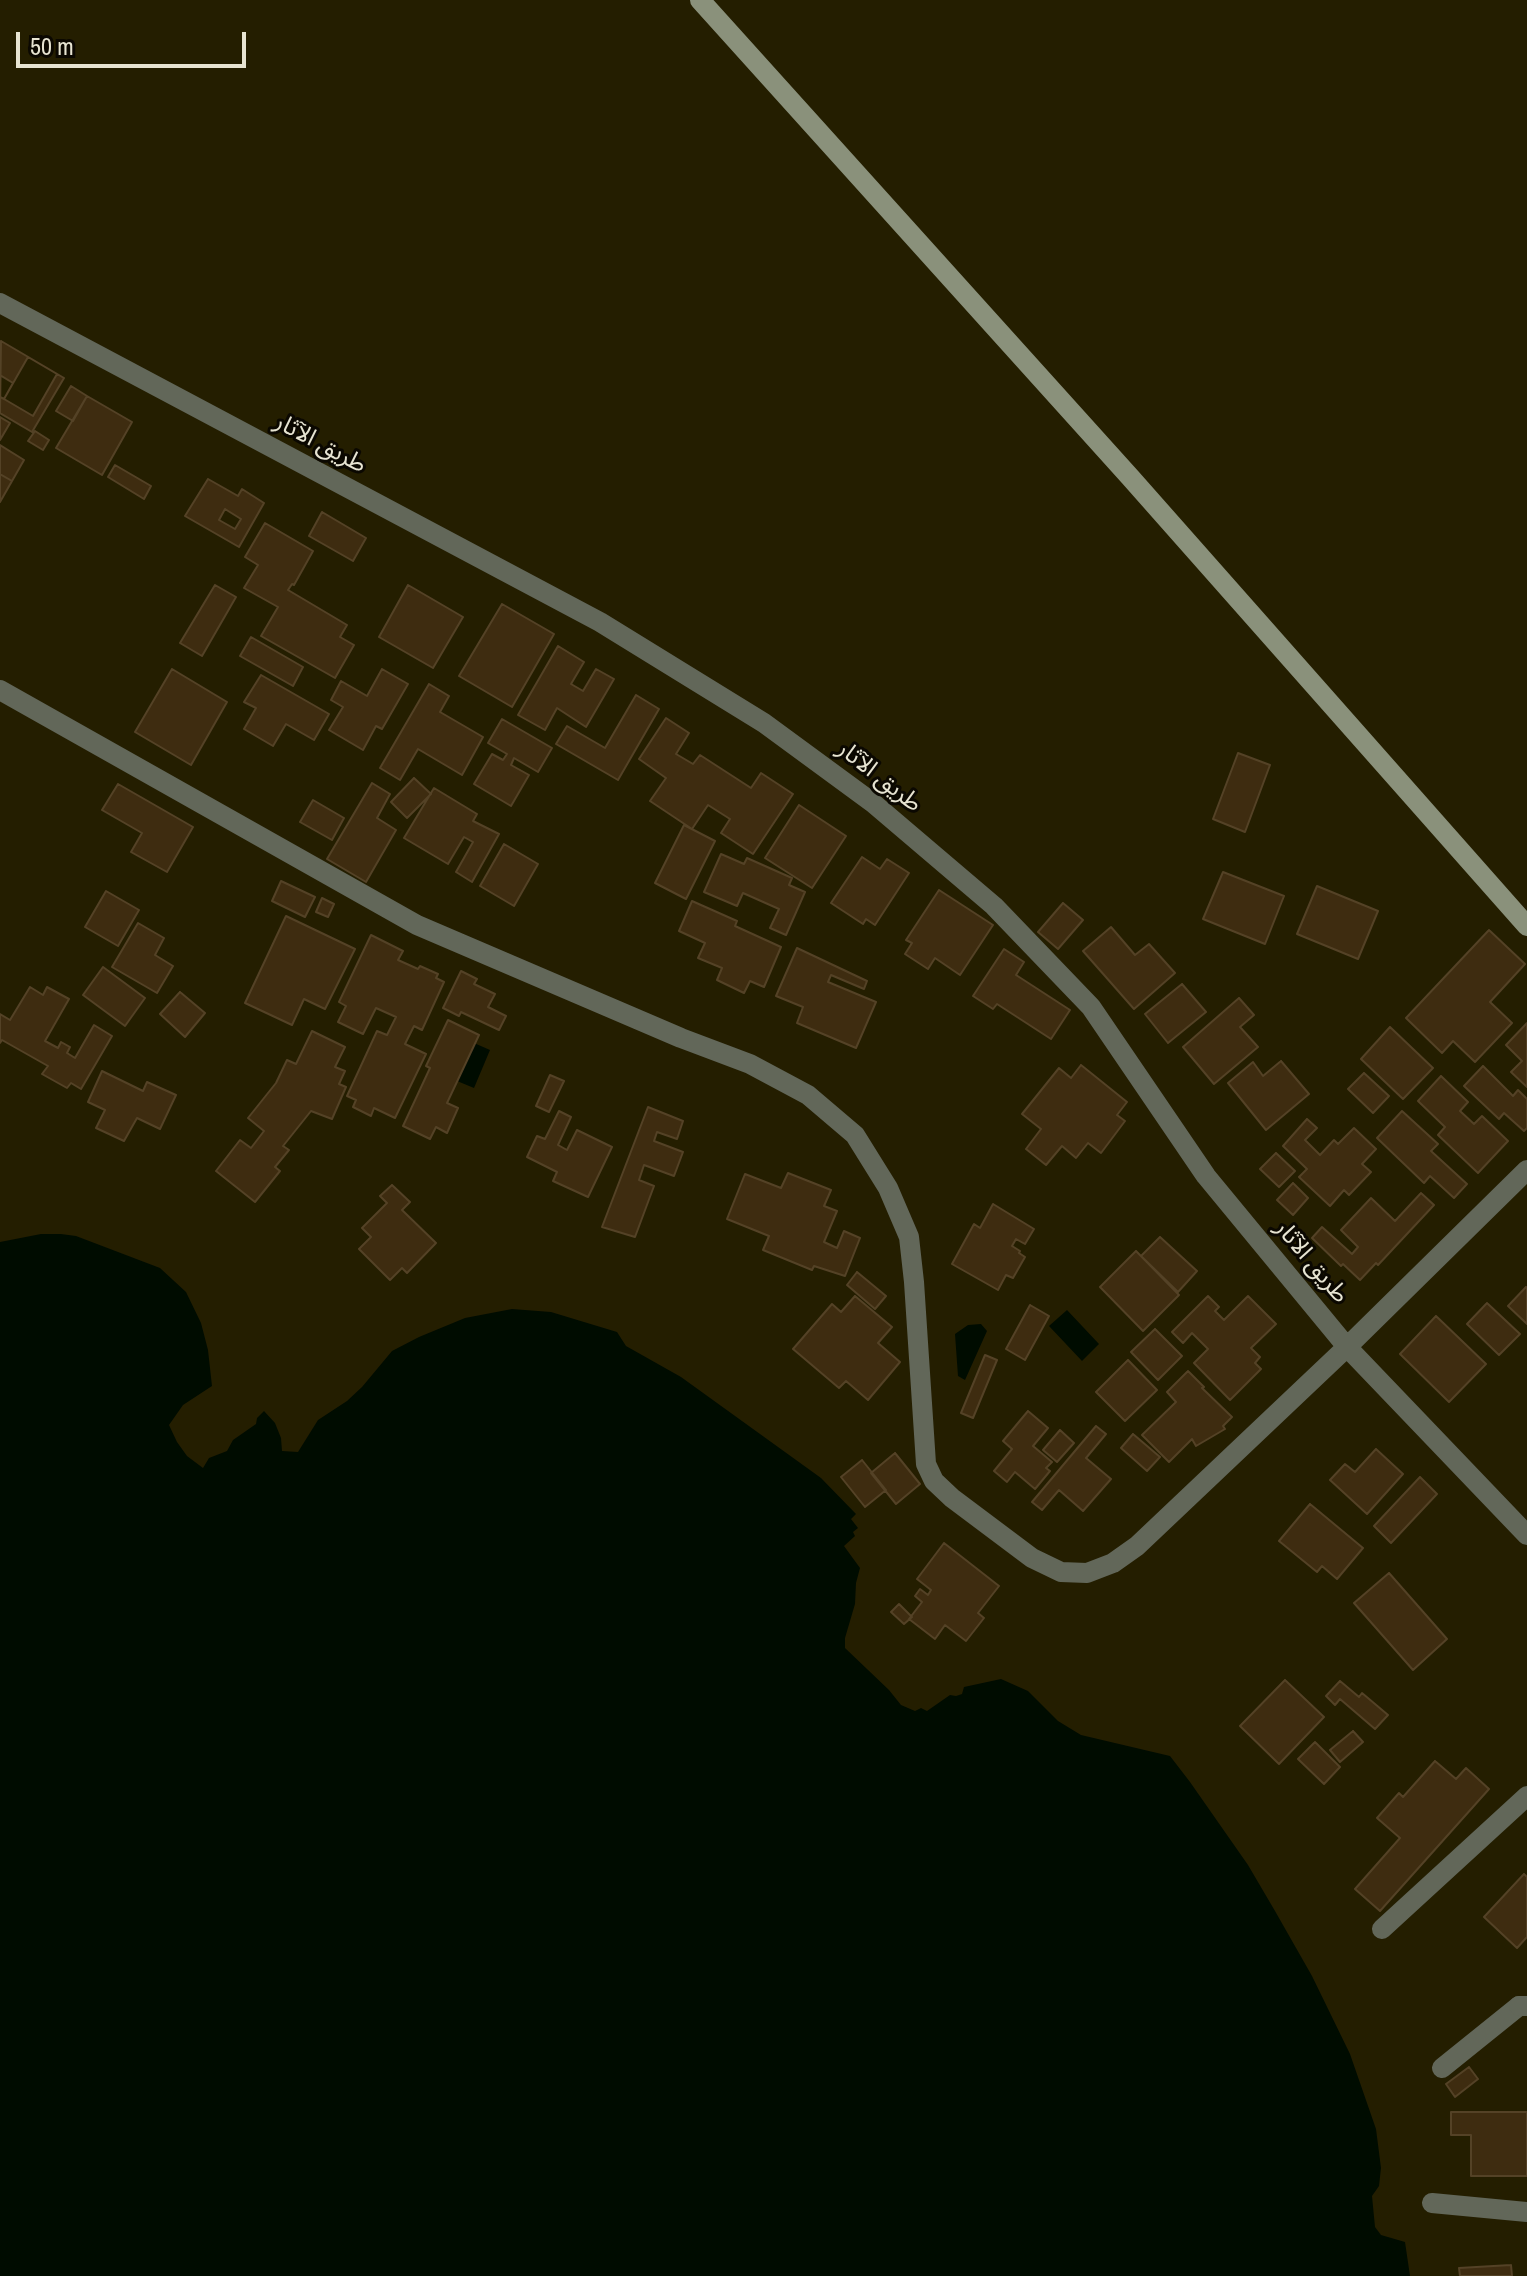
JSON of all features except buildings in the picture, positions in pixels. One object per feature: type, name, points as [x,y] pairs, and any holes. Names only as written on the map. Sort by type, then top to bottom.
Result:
[{"type":"main road","points":[[700,0],[1140,489],[1527,926]]},
{"type":"street","name":"طريق الآثار","points":[[0,303],[600,622],[764,723],[873,803],[994,906],[1091,1007],[1206,1176],[1347,1347],[1527,1535]]},
{"type":"street","points":[[0,690],[417,925],[681,1038],[750,1064],[808,1095],[855,1135],[888,1188],[909,1237],[926,1464],[934,1481],[1032,1558],[1061,1572],[1087,1573],[1113,1563],[1137,1546],[1347,1347],[1527,1170]]},
{"type":"street","points":[[1382,1929],[1527,1796]]},
{"type":"street","points":[[1442,2068],[1523,2006]]},
{"type":"street","points":[[1432,2203],[1527,2212]]},
{"type":"shaded area","points":[[474,1043],[490,1050],[474,1088],[457,1081]]},
{"type":"shaded area","points":[[41,1234],[76,1236],[160,1268],[186,1292],[201,1323],[212,1386],[183,1405],[169,1425],[187,1456],[203,1468],[209,1458],[227,1451],[233,1440],[256,1424],[264,1411],[275,1423],[282,1451],[298,1452],[318,1420],[347,1401],[392,1351],[465,1318],[512,1309],[551,1312],[617,1332],[626,1346],[681,1377],[821,1478],[856,1514],[851,1519],[858,1528],[853,1532],[855,1536],[844,1546],[860,1568],[845,1648],[901,1705],[915,1711],[921,1708],[927,1711],[950,1695],[962,1694],[964,1687],[1001,1679],[1028,1691],[1058,1721],[1081,1735],[1170,1756],[1190,1782],[1248,1865],[1312,1976],[1350,2054],[1376,2129],[1381,2168],[1379,2186],[1372,2196],[1375,2227],[1381,2235],[1405,2242],[1410,2276],[0,2276],[0,1242]]},
{"type":"shaded area","points":[[1067,1310],[1099,1344],[1082,1361],[1049,1326]]},
{"type":"shaded area","points":[[981,1324],[987,1331],[965,1380],[958,1376],[955,1334],[968,1325]]}]
